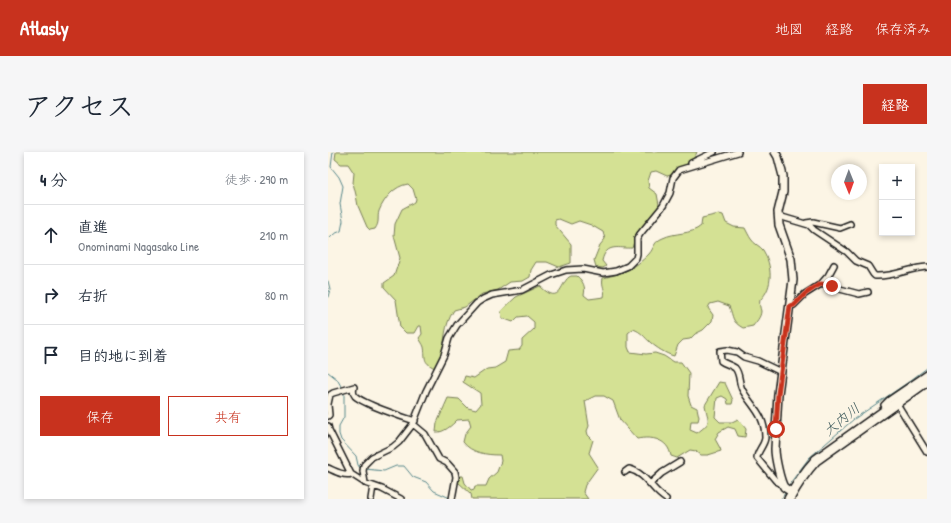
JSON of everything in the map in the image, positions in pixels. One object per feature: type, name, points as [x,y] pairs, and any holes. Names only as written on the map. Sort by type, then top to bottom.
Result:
[{"type":"highway","points":[[788,491],[816,460],[927,381]]},
{"type":"main road","points":[[775,152],[778,157],[783,176],[783,192],[778,218],[793,270],[790,306],[778,394],[775,449],[775,456],[788,491]]},
{"type":"street","points":[[691,166],[691,163],[694,161],[714,152]]},
{"type":"street","points":[[365,483],[363,471],[364,465],[368,460],[396,444],[414,423],[426,391],[444,355],[452,331],[477,303],[492,296],[522,290],[551,275],[566,270],[583,269],[603,273],[616,271],[628,266],[638,254],[637,239],[663,206],[676,173],[691,166],[738,152]]},
{"type":"street","points":[[778,218],[782,217],[806,223],[813,222],[840,228],[850,224]]},
{"type":"street","points":[[806,223],[818,233],[847,252],[856,261],[868,266],[872,274],[875,276],[895,274],[920,267],[927,267]]},
{"type":"street","points":[[790,306],[794,305],[805,294],[821,284],[828,276],[834,265]]},
{"type":"street","points":[[821,284],[860,294],[868,292]]},
{"type":"street","points":[[781,372],[758,361],[744,357],[737,352],[727,350],[720,351],[721,361],[735,369],[739,375],[743,392],[759,412],[765,440],[757,455],[757,458],[776,481],[788,491]]},
{"type":"street","points":[[887,409],[884,405],[927,374]]},
{"type":"street","points":[[328,416],[330,395],[354,387],[353,393],[355,396],[414,423],[425,434],[439,459],[447,463],[455,472],[456,477],[452,499]]},
{"type":"street","points":[[896,402],[927,452]]},
{"type":"street","points":[[328,426],[351,474],[365,483],[401,499]]},
{"type":"street","points":[[650,484],[662,473],[680,462]]},
{"type":"street","points":[[328,468],[342,474],[351,474]]},
{"type":"street","points":[[625,472],[629,469],[641,474],[666,499]]},
{"type":"street","points":[[371,499],[373,486]]},
{"type":"green space","points":[[336,152],[697,152],[689,164],[678,168],[671,175],[667,176],[656,171],[651,172],[648,181],[649,188],[657,194],[659,205],[650,220],[637,232],[632,248],[614,248],[607,251],[602,261],[606,266],[603,268],[596,267],[594,260],[600,245],[605,239],[603,232],[591,225],[579,221],[571,224],[559,219],[555,220],[555,225],[571,244],[571,263],[559,267],[547,262],[536,262],[531,270],[530,277],[523,281],[510,282],[498,290],[482,294],[465,307],[454,310],[450,316],[446,328],[441,358],[435,368],[428,364],[425,359],[424,347],[419,338],[422,334],[421,326],[418,326],[414,333],[406,333],[400,327],[396,300],[384,287],[384,283],[394,276],[400,258],[394,236],[395,224],[402,209],[415,202],[416,199],[413,189],[408,184],[394,190],[379,211],[377,227],[370,230],[367,227],[358,206],[353,183],[354,173],[348,164],[341,164],[335,159]]},
{"type":"green space","points":[[719,214],[723,215],[726,223],[734,227],[745,228],[752,241],[763,250],[766,256],[770,269],[770,276],[768,289],[760,300],[761,311],[758,319],[753,326],[743,328],[733,319],[729,306],[718,302],[710,304],[708,308],[713,315],[712,321],[703,330],[695,334],[690,339],[683,340],[678,345],[674,356],[659,349],[641,333],[633,329],[628,333],[628,347],[630,352],[646,354],[655,353],[664,356],[673,362],[681,362],[689,373],[688,396],[691,405],[697,408],[699,417],[698,421],[691,421],[690,430],[697,433],[708,421],[705,405],[719,382],[725,383],[733,400],[732,404],[728,404],[727,399],[722,396],[717,398],[715,417],[720,422],[732,422],[738,419],[746,429],[745,437],[738,436],[735,429],[728,427],[719,432],[715,439],[721,451],[708,455],[701,455],[696,451],[690,450],[677,458],[671,456],[667,446],[663,442],[648,438],[637,439],[620,420],[613,401],[604,396],[595,396],[585,401],[589,426],[587,431],[588,435],[593,440],[589,453],[598,467],[585,485],[583,492],[588,499],[472,499],[471,494],[458,482],[457,476],[463,476],[465,483],[471,490],[474,489],[475,486],[486,486],[489,479],[497,472],[501,461],[500,455],[485,454],[470,449],[466,446],[463,442],[465,434],[471,426],[469,419],[457,420],[448,428],[439,432],[436,432],[437,423],[448,398],[459,399],[468,408],[476,410],[481,404],[480,393],[463,382],[465,376],[474,378],[487,369],[495,368],[505,362],[508,351],[519,350],[522,346],[522,340],[534,329],[534,322],[527,316],[518,317],[513,322],[502,318],[501,311],[516,297],[540,286],[547,292],[557,294],[567,278],[571,276],[577,276],[581,280],[584,284],[584,295],[589,299],[604,297],[603,278],[623,272],[633,267],[649,254],[656,243],[660,240],[668,236],[693,231],[701,226],[702,218]]},
{"type":"waterway","name":"大内川","points":[[328,240],[334,234],[341,231],[343,221],[340,204],[343,186],[339,177],[331,167],[333,152]]},
{"type":"waterway","name":"大内川","points":[[328,281],[330,289],[328,297]]},
{"type":"waterway","name":"大内川","points":[[788,486],[809,458],[854,419],[927,368]]},
{"type":"waterway","name":"大内川","points":[[328,372],[337,379],[342,388]]},
{"type":"waterway","name":"大内川","points":[[344,392],[344,417],[339,426],[339,434],[341,440],[356,456],[360,468]]},
{"type":"waterway","name":"大内川","points":[[365,469],[384,471],[396,466],[404,466],[413,477],[426,482],[434,491],[450,498]]},
{"type":"waterway","name":"大内川","points":[[781,499],[785,493]]},
{"type":"route","points":[[776,429],[778,394],[790,306],[794,305],[805,294],[821,284],[832,286]]}]
